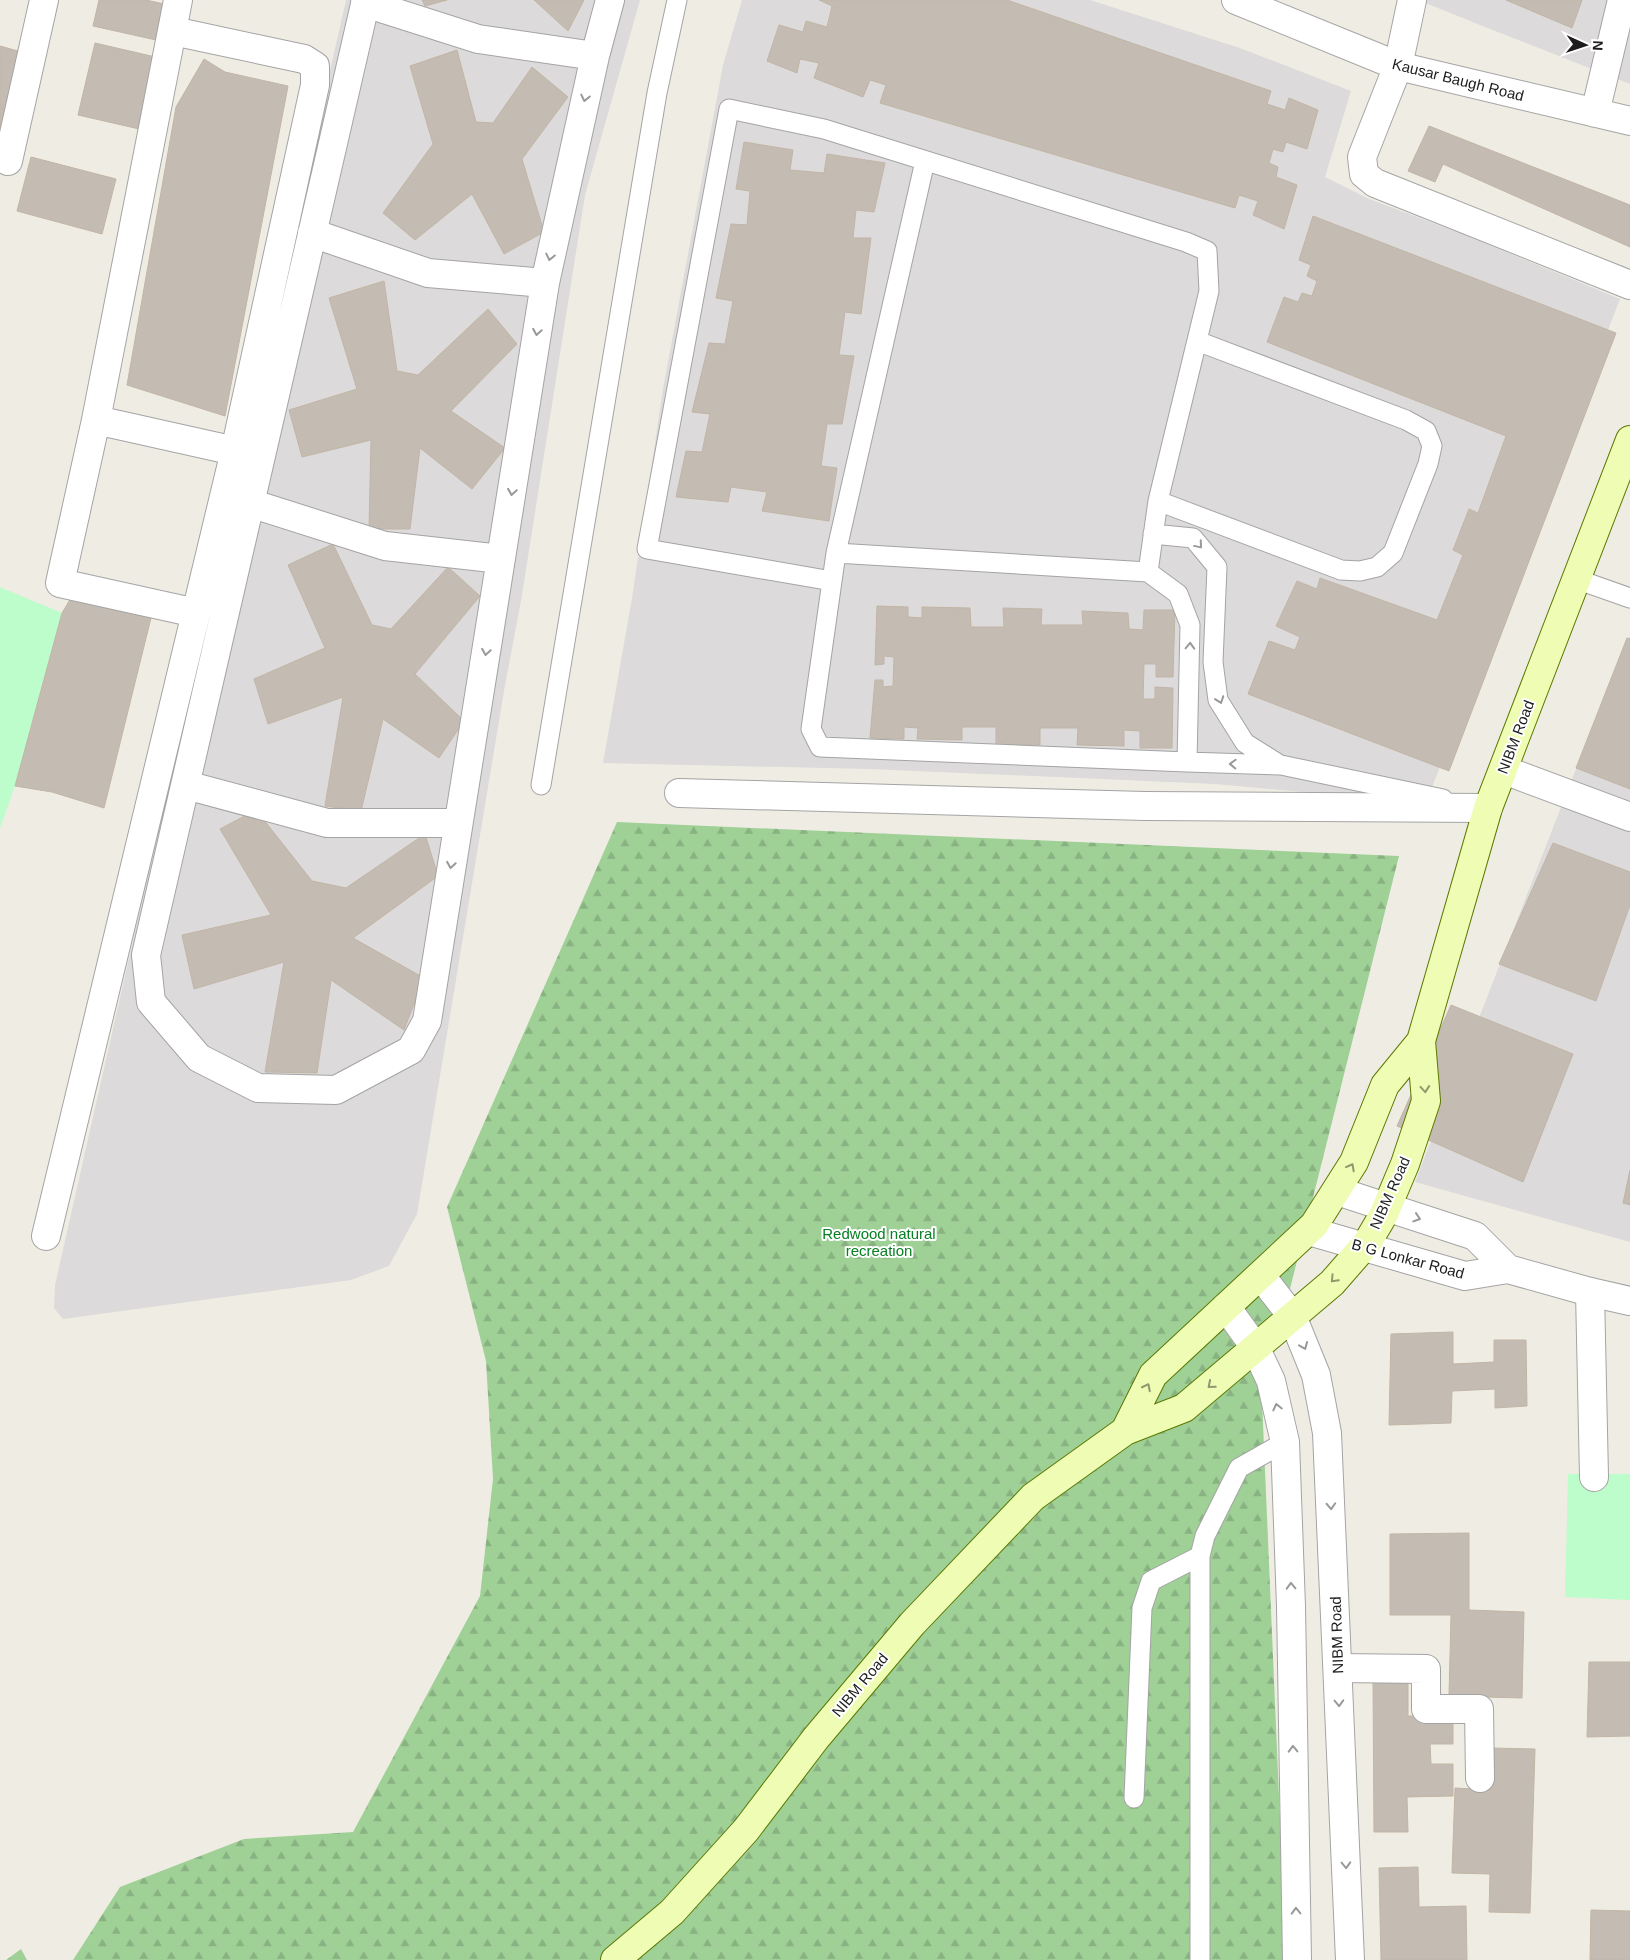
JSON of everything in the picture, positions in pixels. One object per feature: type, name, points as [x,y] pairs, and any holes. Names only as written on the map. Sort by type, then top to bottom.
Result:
[{"type":"main road","name":"NIBM Road","points":[[616,1960],[672,1912],[740,1837],[816,1738],[912,1624],[1027,1504],[1125,1431],[1184,1408],[1332,1282],[1363,1248],[1386,1208],[1405,1164],[1426,1102],[1421,1041],[1488,808],[1630,440]]},
{"type":"main road","name":"NIBM Road","points":[[1125,1431],[1153,1375],[1309,1231],[1337,1191],[1354,1162],[1385,1085],[1421,1041]]},
{"type":"street","points":[[8,161],[44,0]]},
{"type":"street","points":[[178,0],[96,420],[60,583],[196,613]]},
{"type":"street","points":[[594,56],[478,39],[365,1],[146,955],[151,1002],[199,1058],[258,1088],[336,1090],[411,1050],[427,1021],[545,283],[594,56],[610,0]]},
{"type":"street","name":"Kausar Baugh Road","points":[[1236,0],[1398,66],[1630,121]]},
{"type":"street","points":[[1412,0],[1398,66],[1362,157],[1364,174],[1375,183],[1630,285]]},
{"type":"street","points":[[1595,113],[1622,0]]},
{"type":"street","points":[[46,1236],[235,452],[315,85],[315,66],[304,59],[173,31]]},
{"type":"street","points":[[312,233],[428,273],[545,283]]},
{"type":"street","points":[[96,420],[235,452]]},
{"type":"street","points":[[250,503],[384,546],[501,559]]},
{"type":"street","points":[[1504,770],[1630,817]]},
{"type":"street","points":[[186,785],[327,823],[458,823]]},
{"type":"street","points":[[679,792],[1145,806],[1488,808]]},
{"type":"street","name":"B G Lonkar Road","points":[[1337,1191],[1476,1236],[1508,1268]]},
{"type":"street","name":"B G Lonkar Road","points":[[1309,1231],[1465,1276],[1508,1268],[1590,1292],[1630,1301]]},
{"type":"street","name":"NIBM Road","points":[[1261,1276],[1292,1316],[1316,1375],[1327,1433],[1350,1960]]},
{"type":"street","points":[[1590,1292],[1594,1477]]},
{"type":"street","points":[[1226,1307],[1254,1348],[1271,1380],[1285,1442],[1291,1606],[1297,1960]]},
{"type":"street","points":[[1285,1442],[1327,1433]]},
{"type":"street","points":[[1338,1668],[1426,1669],[1426,1709],[1479,1709],[1480,1778]]},
{"type":"lane","points":[[541,785],[657,93],[677,0]]},
{"type":"lane","points":[[832,581],[647,549],[729,109],[824,130],[1186,242],[1206,251],[1209,290],[1158,501],[1148,572]]},
{"type":"lane","points":[[925,161],[836,552],[811,729],[820,747],[1282,765],[1488,808]]},
{"type":"lane","points":[[1158,501],[1341,570],[1360,571],[1377,567],[1393,553],[1428,464],[1432,446],[1426,431],[1406,420],[1197,341]]},
{"type":"lane","points":[[1153,534],[1193,538],[1217,567],[1214,662],[1218,700],[1245,743],[1282,765]]},
{"type":"lane","points":[[836,552],[1148,572],[1178,594],[1190,625],[1187,762]]},
{"type":"lane","points":[[1576,579],[1630,598]]},
{"type":"lane","points":[[1200,1960],[1200,1556],[1205,1536],[1239,1468],[1285,1442]]},
{"type":"lane","points":[[1134,1798],[1142,1608],[1151,1581],[1200,1556]]},
{"type":"shaded area","points":[[346,0],[640,0],[585,195],[522,595],[504,691],[417,1214],[389,1266],[351,1280],[63,1319],[54,1308],[55,1285]]},
{"type":"shaded area","points":[[742,0],[1090,0],[1240,48],[1351,91],[1325,177],[1369,199],[1465,235],[1620,299],[1426,803],[1215,784],[869,769],[603,763],[632,598],[663,389],[723,65]]},
{"type":"shaded area","points":[[1418,0],[1630,0],[1630,84],[1485,27]]},
{"type":"shaded area","points":[[1630,637],[1630,1242],[1415,1182],[1627,638]]},
{"type":"green space","points":[[0,587],[62,613],[15,786],[0,828]]},
{"type":"green space","name":"Redwood natural recreation","points":[[617,822],[1399,856],[1262,1400],[1286,1960],[73,1960],[120,1887],[244,1839],[353,1832],[480,1596],[493,1479],[486,1361],[447,1207]]},
{"type":"green space","points":[[1568,1474],[1630,1474],[1630,1600],[1565,1597]]},
{"type":"green space","points":[[21,1949],[27,1960],[6,1960]]},
{"type":"building","points":[[99,0],[146,0],[173,6],[165,42],[93,26]]},
{"type":"building","points":[[422,0],[447,0],[425,6]]},
{"type":"building","points":[[534,0],[584,0],[568,31]]},
{"type":"building","points":[[819,0],[1007,0],[1271,91],[1267,104],[1285,110],[1289,98],[1318,110],[1307,149],[1286,142],[1283,152],[1273,149],[1269,163],[1278,167],[1276,177],[1297,185],[1284,229],[1253,215],[1258,201],[1239,195],[1235,208],[880,103],[886,85],[870,80],[863,97],[814,78],[819,63],[800,59],[797,73],[767,61],[779,25],[803,32],[806,21],[827,27],[832,6]]},
{"type":"building","points":[[1506,0],[1582,0],[1572,28]]},
{"type":"building","points":[[95,43],[164,59],[148,131],[78,115]]},
{"type":"building","points":[[0,46],[25,53],[0,148]]},
{"type":"building","points":[[457,50],[476,122],[493,123],[532,67],[568,97],[522,159],[544,232],[504,254],[472,194],[415,240],[383,213],[433,144],[410,66]]},
{"type":"building","points":[[204,59],[225,72],[288,86],[225,416],[127,385],[176,107]]},
{"type":"building","points":[[1429,126],[1630,205],[1630,247],[1443,164],[1435,182],[1408,171]]},
{"type":"building","points":[[744,142],[793,150],[790,170],[824,173],[827,154],[885,163],[874,212],[856,210],[853,238],[871,238],[861,314],[845,312],[839,355],[854,356],[842,424],[827,424],[821,466],[837,468],[829,521],[762,511],[767,492],[731,487],[728,502],[676,497],[686,451],[702,452],[710,414],[692,412],[709,343],[725,344],[733,301],[716,298],[731,224],[747,225],[750,191],[736,189]]},
{"type":"building","points":[[31,157],[116,179],[102,234],[17,211]]},
{"type":"building","points":[[1313,216],[1616,333],[1449,771],[1248,694],[1269,641],[1295,650],[1300,637],[1276,626],[1297,581],[1317,589],[1320,578],[1437,620],[1463,555],[1453,550],[1469,509],[1478,513],[1506,436],[1267,342],[1284,297],[1298,302],[1302,293],[1312,296],[1317,281],[1307,276],[1311,265],[1299,260]]},
{"type":"building","points":[[384,281],[397,371],[418,375],[488,309],[517,344],[451,411],[505,448],[472,489],[420,448],[410,529],[369,529],[371,440],[302,457],[289,410],[357,389],[329,298]]},
{"type":"building","points":[[333,544],[372,625],[391,629],[448,567],[480,596],[415,674],[464,721],[439,758],[383,719],[361,811],[325,806],[343,697],[268,724],[254,679],[325,648],[288,565]]},
{"type":"building","points":[[71,598],[151,618],[104,808],[52,792],[15,786],[62,613]]},
{"type":"building","points":[[877,606],[908,607],[908,617],[922,618],[922,607],[970,608],[971,627],[1004,627],[1003,608],[1042,609],[1041,625],[1083,625],[1082,611],[1128,613],[1129,629],[1143,630],[1144,610],[1175,610],[1173,677],[1156,677],[1156,664],[1144,664],[1143,699],[1155,699],[1155,687],[1173,688],[1172,748],[1140,748],[1140,731],[1124,730],[1124,746],[1077,745],[1078,728],[1040,728],[1040,745],[996,745],[996,727],[962,727],[962,740],[917,739],[918,728],[904,727],[904,739],[870,738],[875,680],[883,680],[883,687],[893,686],[894,657],[884,656],[884,664],[875,665]]},
{"type":"building","points":[[1627,638],[1630,639],[1630,789],[1576,768]]},
{"type":"building","points":[[256,810],[312,881],[346,888],[425,834],[438,876],[353,938],[424,978],[404,1030],[331,980],[317,1073],[265,1072],[284,962],[194,989],[182,935],[271,915],[220,829]]},
{"type":"building","points":[[1553,843],[1630,872],[1630,905],[1596,1001],[1499,964]]},
{"type":"building","points":[[1451,1005],[1573,1054],[1523,1182],[1397,1126]]},
{"type":"building","points":[[1630,1170],[1630,1205],[1623,1203]]},
{"type":"building","points":[[1453,1332],[1453,1364],[1494,1362],[1494,1340],[1526,1340],[1527,1406],[1495,1408],[1495,1389],[1452,1391],[1451,1423],[1389,1425],[1391,1334]]},
{"type":"building","points":[[1469,1533],[1469,1610],[1524,1612],[1522,1698],[1449,1696],[1451,1615],[1390,1615],[1390,1534]]},
{"type":"building","points":[[1589,1662],[1630,1662],[1630,1736],[1587,1737]]},
{"type":"building","points":[[1373,1680],[1408,1680],[1408,1716],[1453,1716],[1453,1744],[1430,1744],[1431,1764],[1453,1764],[1453,1796],[1407,1797],[1408,1832],[1374,1832]]},
{"type":"building","points":[[1491,1748],[1535,1749],[1530,1913],[1489,1912],[1490,1874],[1452,1873],[1455,1788],[1490,1790]]},
{"type":"building","points":[[1418,1867],[1419,1907],[1466,1906],[1467,1960],[1381,1960],[1379,1868]]},
{"type":"building","points":[[1591,1910],[1630,1911],[1630,1960],[1590,1960]]}]
